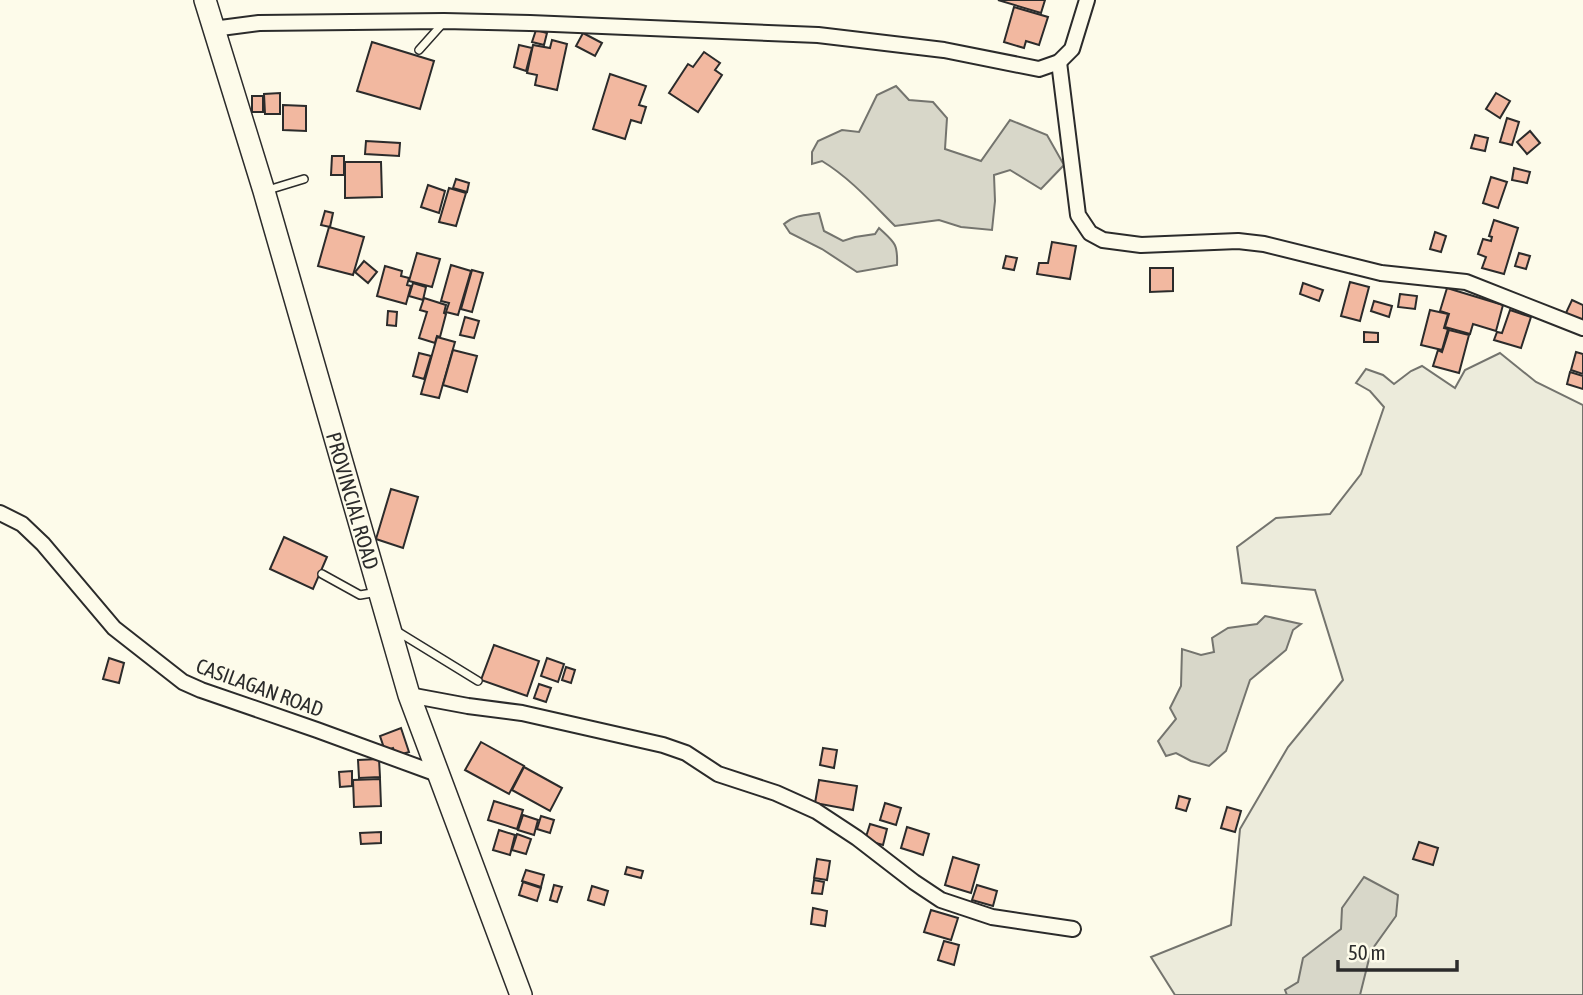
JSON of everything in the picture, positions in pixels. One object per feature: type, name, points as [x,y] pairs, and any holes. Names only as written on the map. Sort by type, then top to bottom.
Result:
[{"type":"main road","name":"PROVINCIAL ROAD","points":[[205,0],[264,191],[409,695],[521,995]]},
{"type":"street","points":[[213,29],[259,23],[444,21],[818,35],[944,50],[1039,69],[1059,62],[1072,49],[1087,0]]},
{"type":"street","points":[[1059,62],[1078,215],[1090,233],[1103,240],[1141,245],[1238,241],[1264,244],[1381,273],[1466,282],[1583,328]]},
{"type":"street","name":"CASILAGAN ROAD","points":[[0,513],[22,524],[43,544],[114,628],[183,682],[440,775]]},
{"type":"street","points":[[409,695],[522,713],[663,745],[685,753],[718,774],[776,793],[816,811],[941,900],[992,917],[1073,929]]},
{"type":"lane","points":[[419,50],[444,21]]},
{"type":"lane","points":[[264,191],[304,179]]},
{"type":"lane","points":[[322,574],[360,595],[379,592]]},
{"type":"lane","points":[[389,626],[478,681]]},
{"type":"shaded area","points":[[896,86],[909,100],[933,102],[947,118],[945,149],[981,161],[1010,120],[1047,135],[1064,165],[1041,189],[1010,170],[994,175],[992,230],[961,227],[939,220],[895,226],[842,175],[822,161],[812,164],[812,152],[818,141],[842,130],[859,132],[877,95]]},
{"type":"shaded area","points":[[819,213],[824,231],[843,241],[875,234],[879,228],[894,244],[897,265],[857,272],[822,249],[790,233],[784,224],[796,217]]},
{"type":"shaded area","points":[[1500,353],[1536,382],[1583,405],[1583,995],[1175,995],[1151,957],[1231,925],[1240,829],[1288,747],[1343,680],[1315,590],[1242,583],[1237,547],[1276,518],[1330,514],[1361,474],[1384,407],[1370,391],[1356,383],[1366,369],[1383,375],[1394,384],[1422,366],[1455,388],[1465,370]]},
{"type":"shaded area","points":[[1265,616],[1301,624],[1293,630],[1286,650],[1250,680],[1226,751],[1209,766],[1176,753],[1166,756],[1158,741],[1176,719],[1170,708],[1181,686],[1182,649],[1201,655],[1214,652],[1212,638],[1228,628],[1257,624]]},
{"type":"shaded area","points":[[1364,877],[1398,895],[1396,916],[1371,951],[1360,995],[1287,995],[1285,990],[1298,982],[1303,958],[1341,929],[1342,908]]},
{"type":"building","points":[[998,0],[1045,0],[1041,13]]},
{"type":"building","points":[[1014,7],[1048,17],[1039,45],[1026,41],[1024,48],[1004,42]]},
{"type":"building","points":[[536,30],[547,33],[544,45],[532,42]]},
{"type":"building","points":[[583,33],[602,43],[595,56],[576,46]]},
{"type":"building","points":[[552,40],[567,44],[557,90],[535,85],[537,75],[527,73],[533,45],[550,48]]},
{"type":"building","points":[[372,42],[434,61],[420,109],[357,91]]},
{"type":"building","points":[[519,45],[532,48],[526,71],[514,67]]},
{"type":"building","points":[[704,52],[720,63],[715,70],[722,75],[698,112],[669,93],[688,64],[693,67]]},
{"type":"building","points":[[610,74],[646,86],[639,105],[646,107],[641,123],[631,120],[625,139],[593,129]]},
{"type":"building","points":[[280,93],[280,114],[265,114],[264,94]]},
{"type":"building","points":[[1496,93],[1510,101],[1500,118],[1486,109]]},
{"type":"building","points":[[252,96],[263,96],[263,112],[252,112]]},
{"type":"building","points":[[283,105],[306,106],[306,131],[283,130]]},
{"type":"building","points":[[1507,118],[1519,122],[1512,145],[1500,142]]},
{"type":"building","points":[[1530,131],[1540,143],[1527,154],[1517,142]]},
{"type":"building","points":[[1475,135],[1488,138],[1485,151],[1471,148]]},
{"type":"building","points":[[366,141],[400,143],[399,156],[365,154]]},
{"type":"building","points":[[332,156],[344,156],[344,175],[331,175]]},
{"type":"building","points":[[345,162],[381,162],[382,197],[345,198]]},
{"type":"building","points":[[1514,168],[1530,172],[1527,183],[1512,180]]},
{"type":"building","points":[[1491,177],[1507,182],[1498,208],[1483,203]]},
{"type":"building","points":[[456,179],[469,183],[467,192],[453,188]]},
{"type":"building","points":[[428,185],[445,191],[439,213],[421,207]]},
{"type":"building","points":[[449,188],[466,193],[456,226],[439,222]]},
{"type":"building","points":[[325,211],[333,213],[330,227],[321,225]]},
{"type":"building","points":[[1494,220],[1518,228],[1504,274],[1482,268],[1486,257],[1478,254],[1483,239],[1491,241],[1492,237],[1489,236]]},
{"type":"building","points":[[329,227],[364,237],[353,275],[318,266]]},
{"type":"building","points":[[1435,232],[1446,236],[1441,252],[1430,249]]},
{"type":"building","points":[[1052,242],[1076,246],[1070,279],[1037,274],[1039,263],[1048,263]]},
{"type":"building","points":[[417,253],[440,259],[432,287],[409,281]]},
{"type":"building","points":[[1519,253],[1530,256],[1526,269],[1515,266]]},
{"type":"building","points":[[1006,256],[1017,258],[1014,270],[1003,268]]},
{"type":"building","points":[[364,261],[377,272],[368,283],[355,272]]},
{"type":"building","points":[[451,265],[471,271],[458,315],[446,312],[449,303],[441,301]]},
{"type":"building","points":[[385,266],[402,271],[401,276],[409,278],[407,285],[411,286],[406,304],[377,296]]},
{"type":"building","points":[[1150,268],[1173,268],[1173,291],[1150,292]]},
{"type":"building","points":[[472,270],[483,273],[472,312],[461,309]]},
{"type":"building","points":[[1350,282],[1369,287],[1360,321],[1341,316]]},
{"type":"building","points":[[413,283],[426,287],[423,300],[409,296]]},
{"type":"building","points":[[1303,283],[1323,290],[1319,301],[1300,294]]},
{"type":"building","points":[[1447,288],[1503,305],[1496,331],[1473,324],[1470,334],[1445,327],[1449,314],[1440,311]]},
{"type":"building","points":[[1400,294],[1417,296],[1415,309],[1398,307]]},
{"type":"building","points":[[424,298],[446,305],[440,337],[437,336],[435,343],[419,338],[427,312],[420,310]]},
{"type":"building","points":[[1572,300],[1583,305],[1583,324],[1565,315]]},
{"type":"building","points":[[1374,301],[1392,306],[1389,317],[1371,311]]},
{"type":"building","points":[[1430,310],[1448,314],[1444,328],[1448,329],[1442,350],[1421,345]]},
{"type":"building","points":[[1510,310],[1531,317],[1521,348],[1494,340],[1497,332],[1502,333]]},
{"type":"building","points":[[388,311],[397,312],[396,326],[387,325]]},
{"type":"building","points":[[465,317],[479,321],[474,338],[460,335]]},
{"type":"building","points":[[1449,330],[1469,335],[1459,373],[1433,366],[1438,350],[1442,352]]},
{"type":"building","points":[[1364,332],[1378,333],[1378,342],[1364,342]]},
{"type":"building","points":[[437,337],[455,342],[439,398],[421,394]]},
{"type":"building","points":[[453,350],[477,356],[467,392],[443,385]]},
{"type":"building","points":[[1576,352],[1583,354],[1583,374],[1571,370]]},
{"type":"building","points":[[419,353],[431,356],[424,379],[413,376]]},
{"type":"building","points":[[1570,372],[1583,376],[1583,389],[1567,384]]},
{"type":"building","points":[[391,489],[418,497],[403,548],[376,539]]},
{"type":"building","points":[[284,537],[327,557],[313,589],[270,569]]},
{"type":"building","points":[[494,645],[539,661],[527,696],[481,680]]},
{"type":"building","points":[[109,658],[124,663],[119,683],[103,679]]},
{"type":"building","points":[[547,658],[564,664],[558,682],[541,676]]},
{"type":"building","points":[[566,667],[575,670],[571,683],[562,680]]},
{"type":"building","points":[[539,684],[551,688],[546,702],[534,698]]},
{"type":"building","points":[[401,728],[409,752],[396,756],[393,748],[385,751],[380,736]]},
{"type":"building","points":[[481,742],[524,766],[509,794],[465,770]]},
{"type":"building","points":[[823,748],[837,750],[834,768],[820,765]]},
{"type":"building","points":[[379,759],[380,777],[359,778],[358,760]]},
{"type":"building","points":[[524,767],[562,788],[550,811],[512,790]]},
{"type":"building","points":[[352,771],[352,786],[340,787],[339,772]]},
{"type":"building","points":[[380,779],[381,806],[354,807],[353,780]]},
{"type":"building","points":[[819,780],[857,786],[853,810],[815,803]]},
{"type":"building","points":[[1179,796],[1190,799],[1186,811],[1176,808]]},
{"type":"building","points":[[494,801],[523,810],[517,829],[488,820]]},
{"type":"building","points":[[885,803],[901,808],[896,825],[880,820]]},
{"type":"building","points":[[1227,807],[1241,811],[1235,832],[1221,828]]},
{"type":"building","points":[[523,815],[538,820],[534,835],[518,830]]},
{"type":"building","points":[[541,816],[554,820],[550,833],[537,829]]},
{"type":"building","points":[[870,824],[887,829],[883,845],[865,840]]},
{"type":"building","points":[[907,827],[929,834],[923,855],[901,848]]},
{"type":"building","points":[[499,830],[515,835],[510,855],[493,850]]},
{"type":"building","points":[[381,832],[381,843],[361,844],[360,833]]},
{"type":"building","points":[[517,834],[531,839],[526,854],[512,850]]},
{"type":"building","points":[[1419,842],[1438,848],[1433,865],[1413,859]]},
{"type":"building","points":[[953,857],[979,865],[971,893],[945,885]]},
{"type":"building","points":[[817,859],[830,861],[827,880],[814,878]]},
{"type":"building","points":[[627,867],[643,871],[641,878],[625,874]]},
{"type":"building","points":[[526,870],[544,875],[541,887],[522,881]]},
{"type":"building","points":[[814,880],[824,882],[822,894],[812,893]]},
{"type":"building","points":[[523,882],[541,888],[537,901],[519,895]]},
{"type":"building","points":[[554,885],[562,887],[557,902],[550,900]]},
{"type":"building","points":[[977,885],[997,891],[993,906],[972,900]]},
{"type":"building","points":[[592,886],[608,891],[604,905],[588,900]]},
{"type":"building","points":[[813,908],[827,911],[825,926],[811,924]]},
{"type":"building","points":[[931,910],[958,918],[951,940],[924,932]]},
{"type":"building","points":[[944,941],[959,945],[954,965],[938,960]]}]
